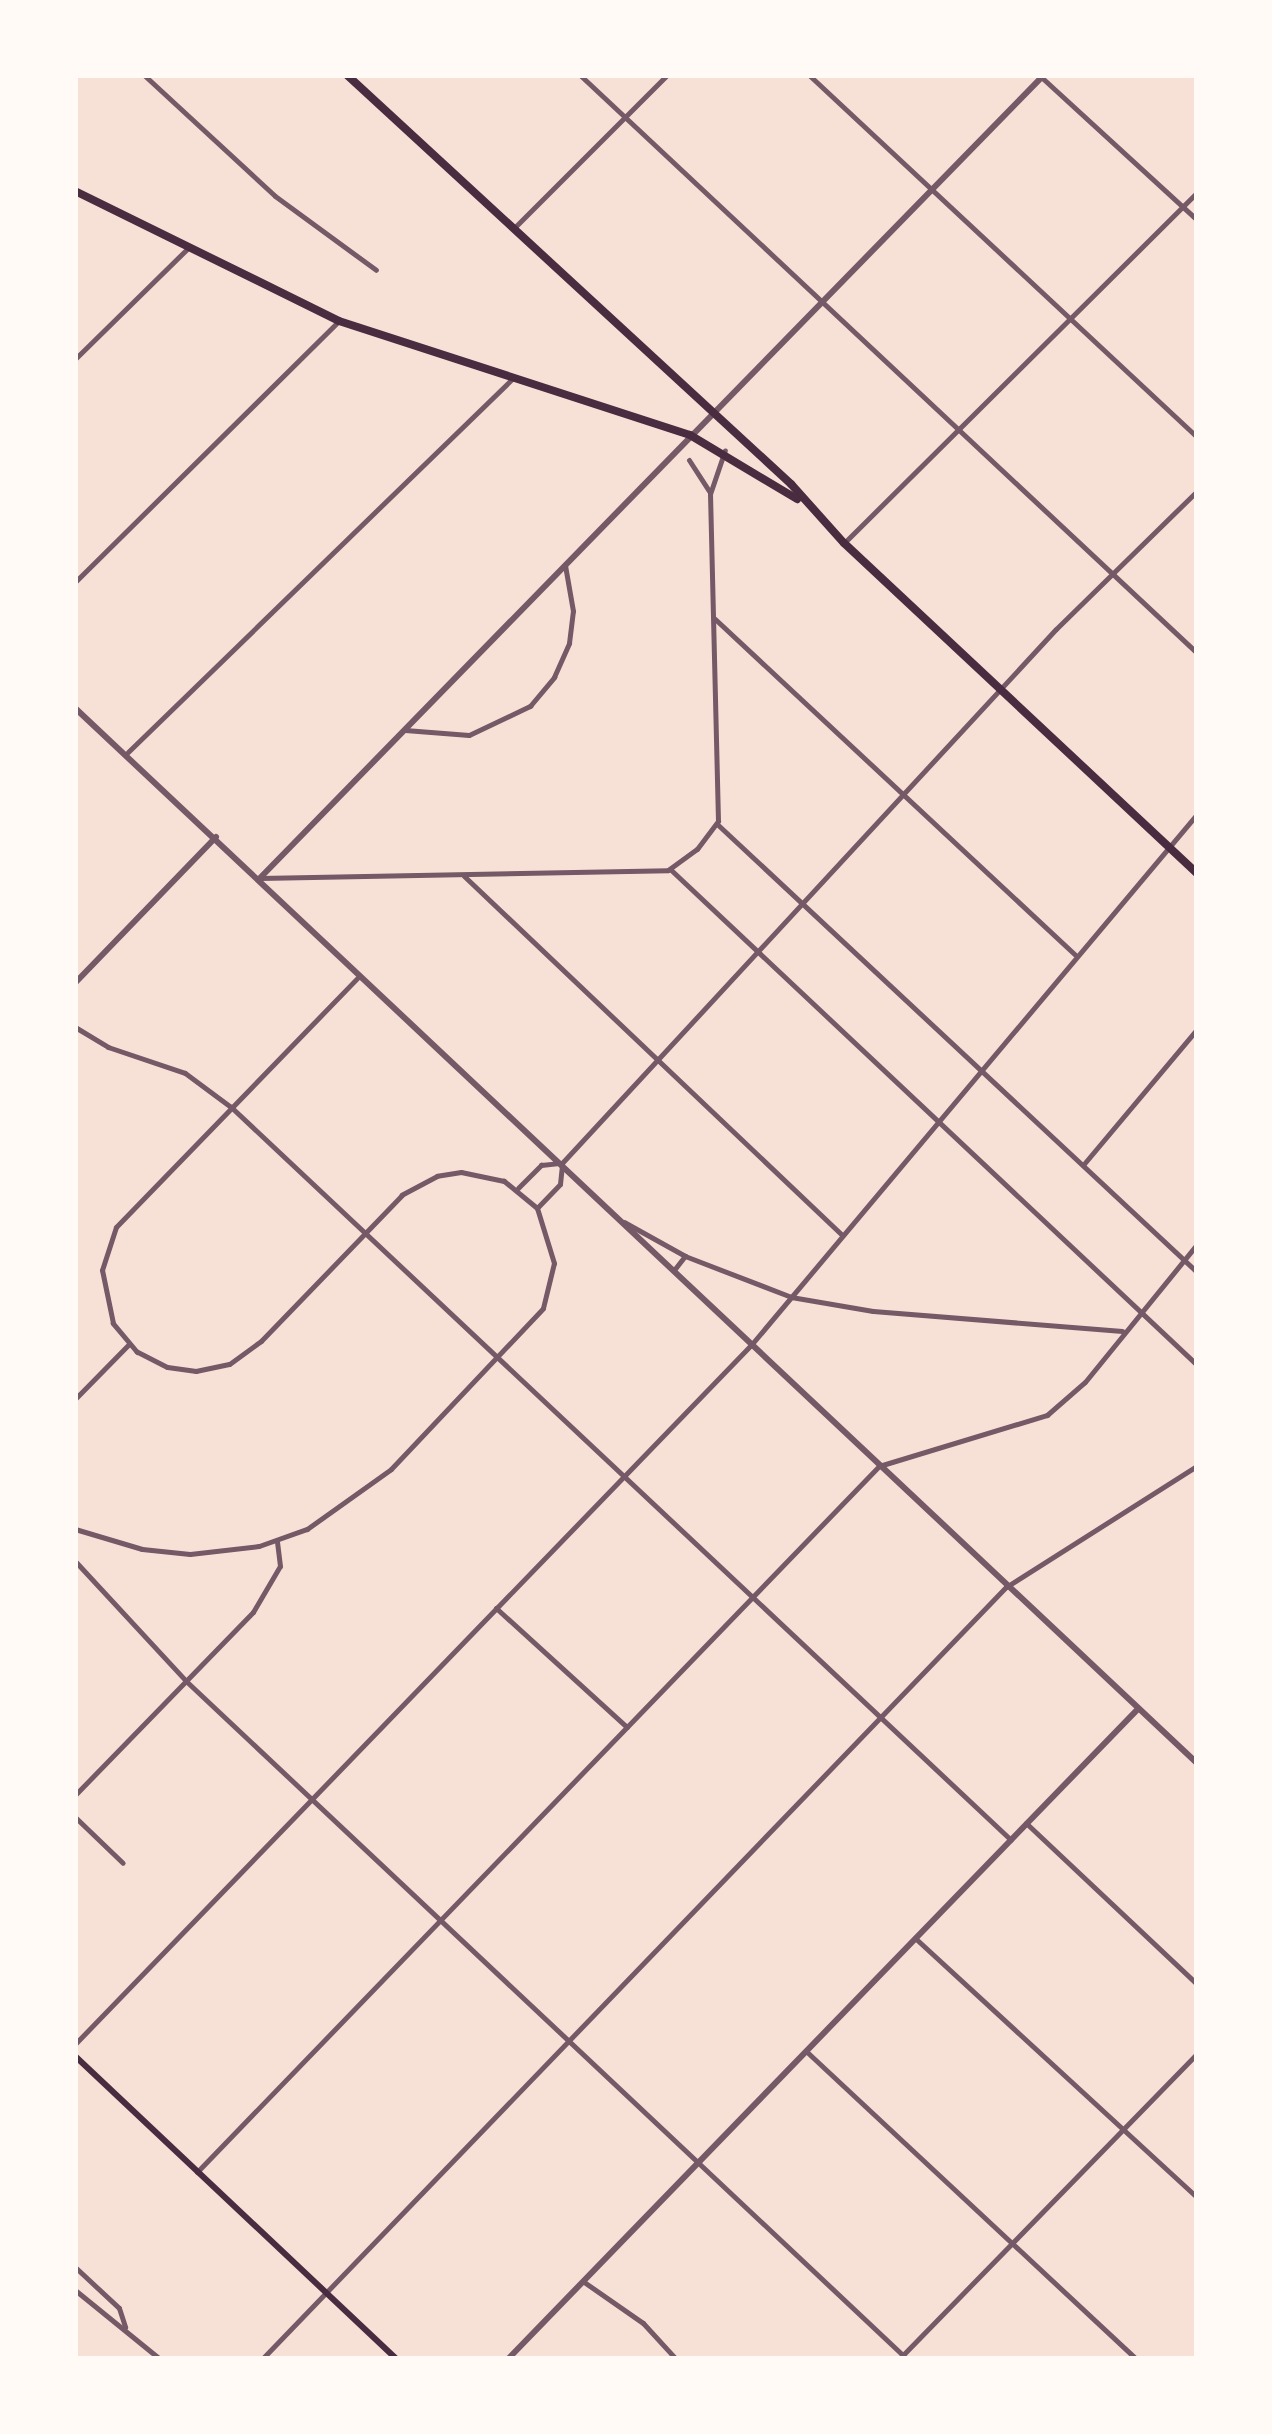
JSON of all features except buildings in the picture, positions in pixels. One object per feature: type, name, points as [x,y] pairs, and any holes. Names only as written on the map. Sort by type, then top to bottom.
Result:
[{"type":"highway","points":[[347,75],[791,484],[801,501]]},
{"type":"highway","points":[[75,191],[186,250],[339,321],[690,435],[725,450],[801,501],[1197,873]]},
{"type":"main road","points":[[75,2056],[396,2359]]},
{"type":"street","points":[[144,75],[275,196],[376,270]]},
{"type":"street","points":[[580,75],[1197,653]]},
{"type":"street","points":[[512,230],[667,75]]},
{"type":"street","points":[[809,75],[1197,437]]},
{"type":"street","points":[[260,878],[1042,76],[1197,220]]},
{"type":"street","points":[[844,543],[1197,192]]},
{"type":"street","points":[[75,359],[186,250]]},
{"type":"street","points":[[75,582],[339,321]]},
{"type":"street","points":[[128,752],[514,377]]},
{"type":"street","points":[[260,878],[670,869],[697,849],[717,823],[716,619],[710,494],[725,450]]},
{"type":"street","points":[[689,460],[710,494]]},
{"type":"street","points":[[537,1208],[560,1184],[562,1163],[1001,690],[1197,490]]},
{"type":"street","points":[[405,730],[469,734],[530,706],[554,678],[569,644],[573,610],[565,566]]},
{"type":"street","points":[[716,619],[1074,955]]},
{"type":"street","points":[[75,708],[128,752],[359,976],[1197,1764]]},
{"type":"street","points":[[75,2044],[751,1345],[1074,955],[1197,814]]},
{"type":"street","points":[[717,823],[1197,1272]]},
{"type":"street","points":[[75,983],[216,837]]},
{"type":"street","points":[[670,869],[1197,1365]]},
{"type":"street","points":[[464,876],[842,1235]]},
{"type":"street","points":[[75,1529],[142,1550],[190,1554],[277,1541],[331,1517],[371,1488],[537,1318],[552,1285],[553,1251],[537,1208],[518,1188],[473,1173],[436,1176],[402,1195],[261,1341],[229,1364],[177,1370],[128,1345],[103,1294],[111,1236],[359,976]]},
{"type":"street","points":[[75,1027],[118,1052],[185,1072],[231,1107],[1011,1840]]},
{"type":"street","points":[[1083,1165],[1197,1029]]},
{"type":"street","points":[[518,1188],[540,1165],[562,1163]]},
{"type":"street","points":[[624,1222],[685,1256],[791,1297],[873,1311],[1124,1331]]},
{"type":"street","points":[[197,2172],[880,1466],[1047,1415],[1084,1382],[1197,1244]]},
{"type":"street","points":[[674,1270],[685,1256]]},
{"type":"street","points":[[75,1399],[128,1345]]},
{"type":"street","points":[[262,2359],[1006,1587],[1197,1466]]},
{"type":"street","points":[[75,1794],[270,1588],[280,1566],[277,1541]]},
{"type":"street","points":[[75,1561],[186,1681],[700,2162],[903,2358],[1197,2054]]},
{"type":"street","points":[[496,1608],[627,1727]]},
{"type":"street","points":[[508,2359],[1138,1708]]},
{"type":"street","points":[[75,1817],[123,1863]]},
{"type":"street","points":[[1026,1824],[1197,1984]]},
{"type":"street","points":[[915,1938],[1197,2197]]},
{"type":"street","points":[[807,2052],[1136,2359]]},
{"type":"street","points":[[75,2268],[119,2308],[125,2327]]},
{"type":"street","points":[[584,2282],[643,2323],[676,2359]]},
{"type":"street","points":[[75,2290],[108,2322],[125,2327],[160,2359]]}]
